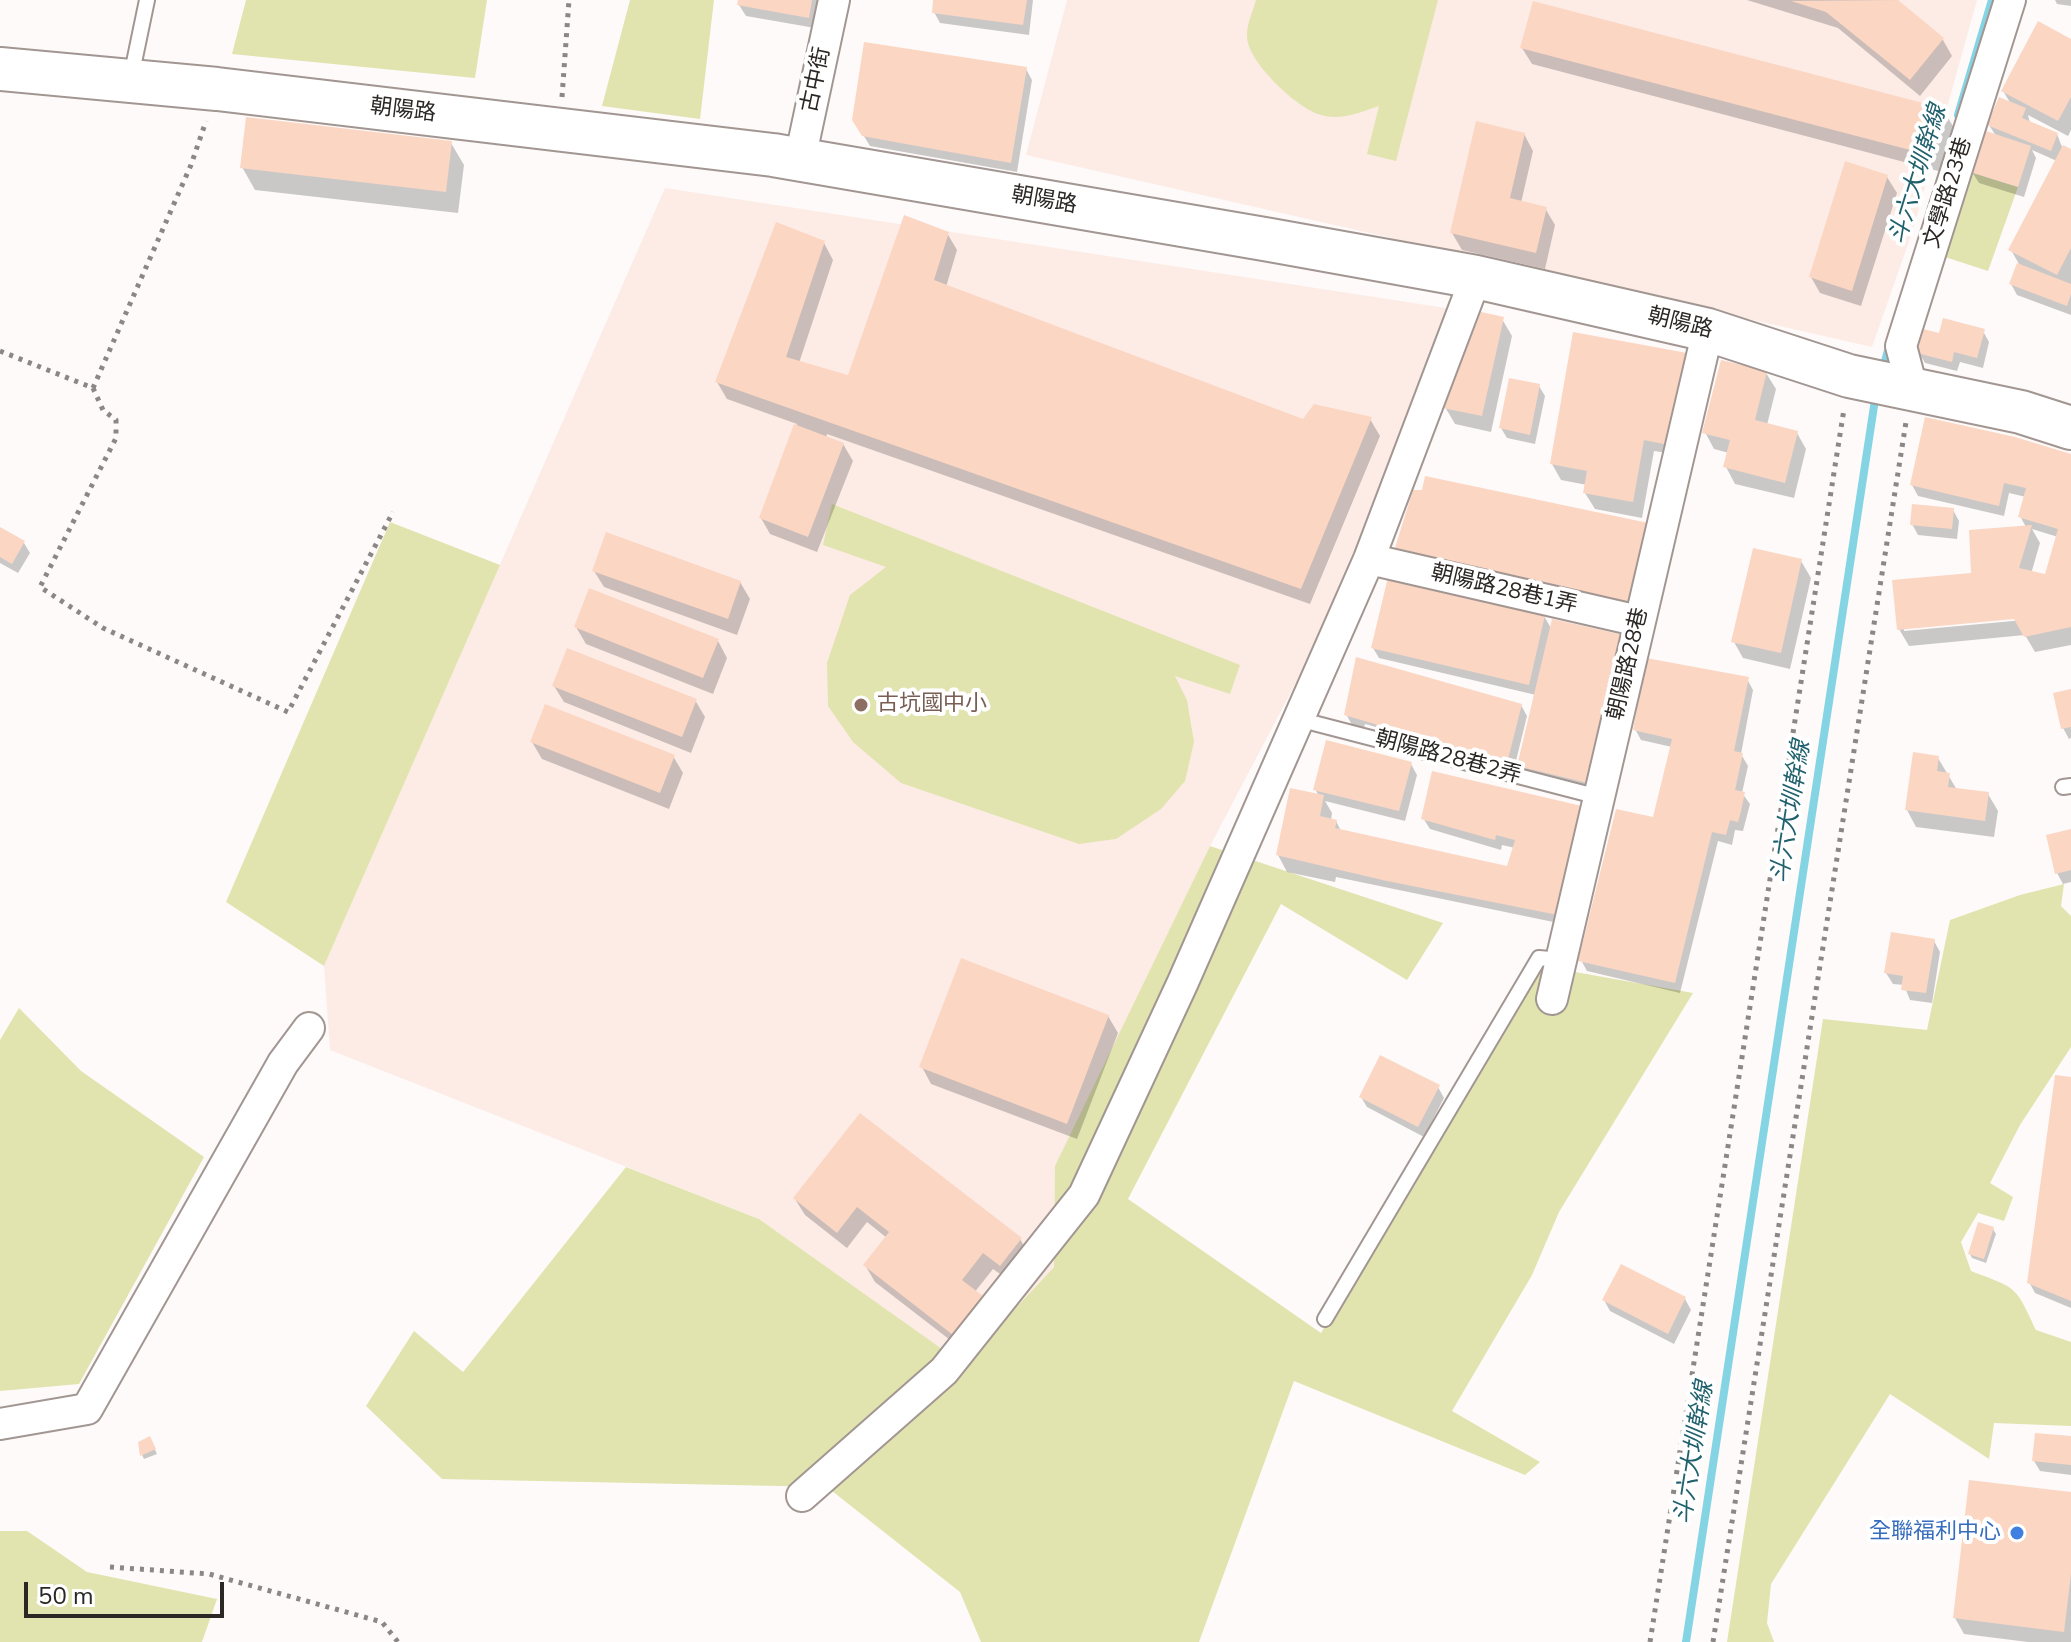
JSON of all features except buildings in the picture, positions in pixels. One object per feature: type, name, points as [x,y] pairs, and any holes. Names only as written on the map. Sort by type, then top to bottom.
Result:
[{"type":"main road","name":"朝陽路","points":[[0,69],[217,89],[800,159],[1476,277],[1708,330],[1849,376],[2021,412],[2071,428]]},
{"type":"street","name":"古中街","points":[[800,159],[834,0]]},
{"type":"street","name":"文學路23巷","points":[[1912,388],[1901,346],[2010,0]]},
{"type":"street","points":[[802,1496],[944,1371],[1084,1195],[1183,982],[1369,559],[1476,277]]},
{"type":"street","name":"朝陽路28巷","points":[[1552,999],[1708,330]]},
{"type":"street","name":"朝陽路28巷1弄","points":[[1369,559],[1639,621]]},
{"type":"street","points":[[0,1424],[87,1409],[283,1063],[309,1028]]},
{"type":"lane","points":[[130,81],[147,0]]},
{"type":"lane","name":"朝陽路28巷2弄","points":[[1298,719],[1599,797]]},
{"type":"lane","points":[[1325,1319],[1539,958],[1561,960]]},
{"type":"path","points":[[559,130],[569,0]]},
{"type":"path","points":[[93,388],[191,165],[217,89]]},
{"type":"path","points":[[0,351],[93,388],[103,410],[116,420],[116,438],[40,587],[103,628],[288,712],[393,512]]},
{"type":"path","points":[[1650,1642],[1849,376]]},
{"type":"path","points":[[1713,1642],[1912,388]]},
{"type":"path","points":[[110,1567],[209,1574],[382,1622],[398,1642]]},
{"type":"shaded area","points":[[1067,0],[1977,0],[1913,230],[1872,347],[1026,155]]},
{"type":"shaded area","name":"古坑國中小","points":[[665,188],[1459,310],[1365,551],[1210,846],[1056,1166],[1054,1267],[962,1364],[759,1219],[330,1050],[324,966]]},
{"type":"green space","points":[[246,0],[487,0],[475,78],[232,54]]},
{"type":"green space","points":[[630,0],[714,0],[700,119],[602,106]]},
{"type":"green space","points":[[1256,0],[1438,0],[1396,161],[1367,154],[1379,106],[1341,117],[1326,116],[1297,102],[1274,82],[1249,47],[1249,23]]},
{"type":"green space","points":[[1970,172],[2018,187],[1988,271],[1945,257]]},
{"type":"green space","points":[[832,504],[1240,665],[1230,694],[1175,676],[1187,700],[1194,742],[1185,781],[1161,809],[1116,839],[1079,844],[901,783],[853,742],[828,706],[827,663],[850,595],[886,567],[823,545]]},
{"type":"green space","points":[[390,522],[500,565],[324,966],[226,902]]},
{"type":"green space","points":[[1210,846],[1443,923],[1407,980],[1281,904],[1128,1199],[1321,1333],[1536,965],[1693,993],[1559,1212],[1532,1275],[1452,1411],[1540,1462],[1525,1475],[1294,1381],[1199,1642],[981,1642],[960,1592],[827,1487],[442,1479],[366,1406],[414,1331],[463,1372],[626,1167],[759,1219],[963,1364],[1054,1267],[1055,1166]]},
{"type":"green space","points":[[2064,884],[2061,906],[2071,916],[2071,1047],[2020,1125],[1990,1183],[2013,1197],[2004,1221],[1978,1213],[1961,1242],[1971,1271],[2013,1290],[2024,1304],[2036,1330],[2071,1342],[2071,1426],[1994,1423],[1989,1459],[1890,1394],[1771,1584],[1767,1623],[1774,1642],[1727,1642],[1823,1019],[1927,1030],[1950,920],[2020,895]]},
{"type":"green space","points":[[19,1008],[81,1071],[204,1157],[79,1384],[0,1391],[0,1040]]},
{"type":"green space","points":[[0,1531],[27,1531],[87,1572],[217,1599],[202,1642],[0,1642]]},
{"type":"waterway","name":"斗六大圳幹線","points":[[1958,115],[1992,0]]},
{"type":"waterway","name":"斗六大圳幹線","points":[[1882,372],[1890,343]]},
{"type":"waterway","name":"斗六大圳幹線","points":[[1686,1642],[1876,393]]},
{"type":"place","name":"古坑國中小","points":[[861,705]]},
{"type":"place","name":"全聯福利中心","points":[[2017,1533]]}]
